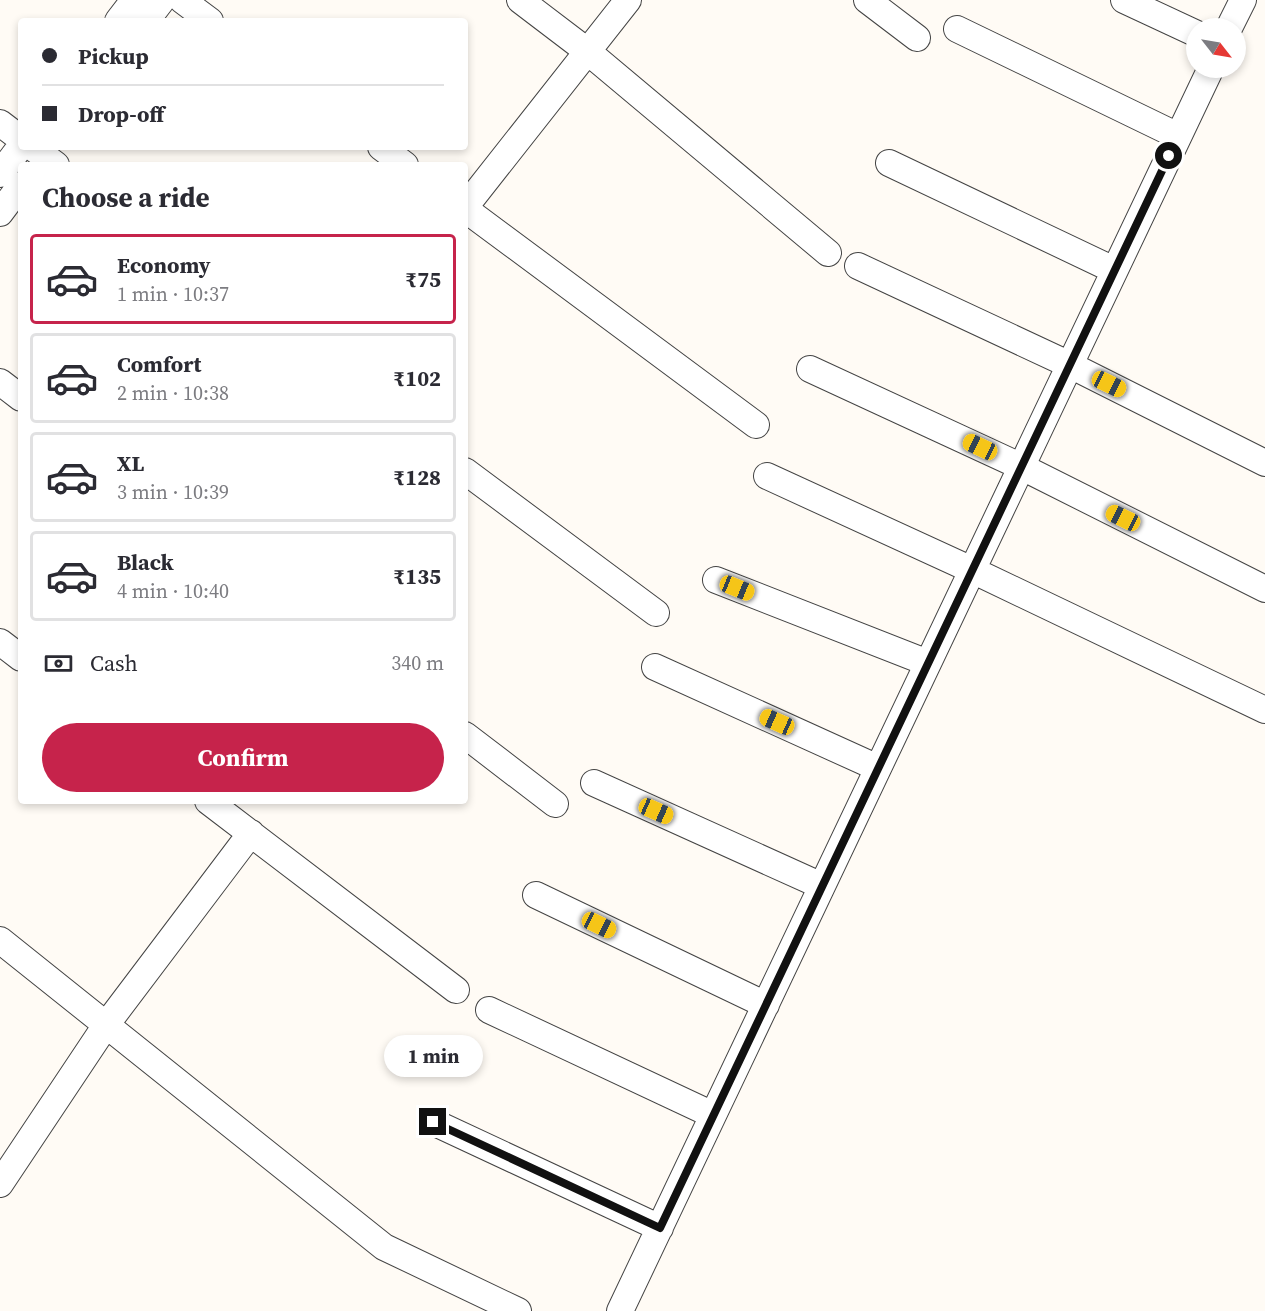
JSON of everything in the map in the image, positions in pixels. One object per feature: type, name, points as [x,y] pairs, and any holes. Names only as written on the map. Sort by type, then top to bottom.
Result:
[{"type":"street","points":[[120,18],[134,0]]},
{"type":"street","points":[[148,18],[162,0]]},
{"type":"street","points":[[182,0],[206,18]]},
{"type":"street","points":[[520,0],[587,51],[828,253]]},
{"type":"street","points":[[468,204],[628,0]]},
{"type":"street","points":[[867,0],[917,38]]},
{"type":"street","points":[[1124,0],[1186,29]]},
{"type":"street","points":[[1234,18],[1243,0]]},
{"type":"street","points":[[957,29],[1178,136]]},
{"type":"street","points":[[620,1311],[1206,78]]},
{"type":"street","points":[[0,123],[18,137]]},
{"type":"street","points":[[385,150],[401,162]]},
{"type":"street","points":[[24,162],[40,154]]},
{"type":"street","points":[[889,164],[1114,270]]},
{"type":"street","points":[[0,174],[18,165]]},
{"type":"street","points":[[0,213],[18,189]]},
{"type":"street","points":[[468,210],[756,424]]},
{"type":"street","points":[[858,266],[1070,365],[1265,463]]},
{"type":"street","points":[[810,369],[1022,467],[1265,589]]},
{"type":"street","points":[[0,382],[18,396]]},
{"type":"street","points":[[468,473],[656,614]]},
{"type":"street","points":[[767,476],[972,570],[1265,711]]},
{"type":"street","points":[[716,580],[928,663]]},
{"type":"street","points":[[0,642],[18,656]]},
{"type":"street","points":[[655,668],[878,768]]},
{"type":"street","points":[[468,737],[555,804]]},
{"type":"street","points":[[594,783],[822,886]]},
{"type":"street","points":[[212,804],[456,990]]},
{"type":"street","points":[[0,1184],[105,1025],[251,833]]},
{"type":"street","points":[[536,895],[766,1005]]},
{"type":"street","points":[[0,940],[384,1247],[518,1311]]},
{"type":"street","points":[[489,1010],[713,1115]]},
{"type":"street","points":[[433,1122],[660,1228]]},
{"type":"route","points":[[433,1122],[660,1228],[1169,156]]}]
